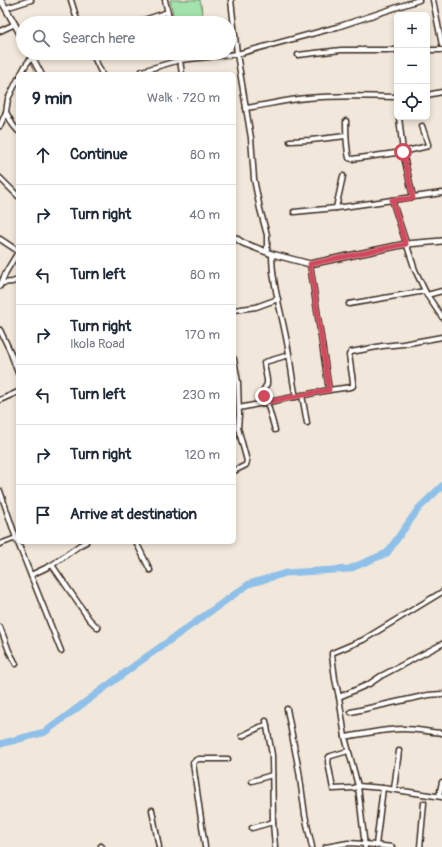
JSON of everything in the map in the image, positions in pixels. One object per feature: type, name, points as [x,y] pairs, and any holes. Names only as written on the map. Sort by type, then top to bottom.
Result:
[{"type":"street","points":[[0,31],[15,24],[1,0]]},
{"type":"street","points":[[6,8],[31,0]]},
{"type":"street","points":[[71,0],[76,16]]},
{"type":"street","points":[[165,0],[169,16]]},
{"type":"street","points":[[231,0],[233,16]]},
{"type":"street","points":[[237,54],[337,27],[419,0]]},
{"type":"street","points":[[433,0],[442,45]]},
{"type":"street","points":[[156,16],[168,12]]},
{"type":"street","points":[[236,45],[252,138],[256,193],[267,235],[296,396]]},
{"type":"street","points":[[298,55],[341,50],[394,50]]},
{"type":"street","points":[[430,50],[442,50]]},
{"type":"street","points":[[22,72],[29,60]]},
{"type":"street","points":[[34,60],[40,72]]},
{"type":"street","points":[[95,60],[101,72]]},
{"type":"street","points":[[142,71],[180,60],[182,72]]},
{"type":"street","points":[[0,126],[6,112],[8,99],[16,83]]},
{"type":"street","points":[[430,94],[442,92]]},
{"type":"street","points":[[246,108],[305,98],[341,96],[394,97]]},
{"type":"street","points":[[6,112],[16,129]]},
{"type":"street","points":[[399,120],[403,152],[413,198]]},
{"type":"street","points":[[346,121],[346,136],[349,158],[352,159],[403,152],[428,145],[422,126]]},
{"type":"street","points":[[290,140],[311,140],[346,136]]},
{"type":"street","points":[[336,208],[343,176]]},
{"type":"street","points":[[0,178],[16,194]]},
{"type":"street","points":[[294,212],[336,208],[442,193]]},
{"type":"street","points":[[392,200],[415,270],[426,293],[442,317]]},
{"type":"street","points":[[0,238],[16,250]]},
{"type":"street","points":[[236,238],[243,243],[270,253],[310,264],[406,244],[442,241]]},
{"type":"street","points":[[1,285],[6,272],[16,255]]},
{"type":"street","points":[[310,264],[329,390]]},
{"type":"street","points":[[1,285],[16,281]]},
{"type":"street","points":[[349,304],[442,291]]},
{"type":"street","points":[[236,310],[256,307],[278,299]]},
{"type":"street","points":[[0,330],[16,368]]},
{"type":"street","points":[[239,408],[353,386],[349,355],[351,352],[442,337]]},
{"type":"street","points":[[275,430],[264,396],[264,389],[267,384],[267,380],[264,363],[289,355]]},
{"type":"street","points":[[236,382],[239,408],[236,429],[247,461],[246,465],[236,470]]},
{"type":"street","points":[[0,400],[16,393]]},
{"type":"street","points":[[302,395],[307,424]]},
{"type":"street","points":[[0,491],[16,538],[0,544]]},
{"type":"street","points":[[18,544],[61,651]]},
{"type":"street","points":[[31,575],[52,565],[78,544]]},
{"type":"street","points":[[137,544],[150,570]]},
{"type":"street","points":[[52,565],[89,619],[98,628]]},
{"type":"street","points":[[365,845],[358,786],[345,737],[332,653],[363,640],[442,592]]},
{"type":"street","points":[[0,627],[9,651],[16,664]]},
{"type":"street","points":[[339,697],[369,684],[381,676],[442,644]]},
{"type":"street","points":[[350,712],[428,695],[442,694]]},
{"type":"street","points":[[287,709],[312,847]]},
{"type":"street","points":[[242,736],[266,723],[272,755],[275,847]]},
{"type":"street","points":[[345,737],[403,729],[442,733]]},
{"type":"street","points":[[348,751],[329,757],[328,762],[334,789],[354,788],[358,786],[394,789],[441,797],[442,782]]},
{"type":"street","points":[[394,789],[399,751]]},
{"type":"street","points":[[204,847],[193,763],[199,759],[228,759]]},
{"type":"street","points":[[252,781],[272,775]]},
{"type":"street","points":[[376,845],[383,788]]},
{"type":"street","points":[[420,847],[424,803]]},
{"type":"street","points":[[152,810],[159,847]]},
{"type":"street","points":[[252,828],[273,822]]},
{"type":"street","points":[[326,847],[348,843],[392,847]]},
{"type":"green space","points":[[170,0],[200,0],[203,16],[173,16]]},
{"type":"waterway","points":[[0,744],[45,732],[142,660],[249,584],[286,573],[349,569],[387,553],[419,508],[442,486]]},
{"type":"route","points":[[264,396],[267,402],[329,390],[310,264],[406,244],[392,200],[413,198],[403,152]]}]
